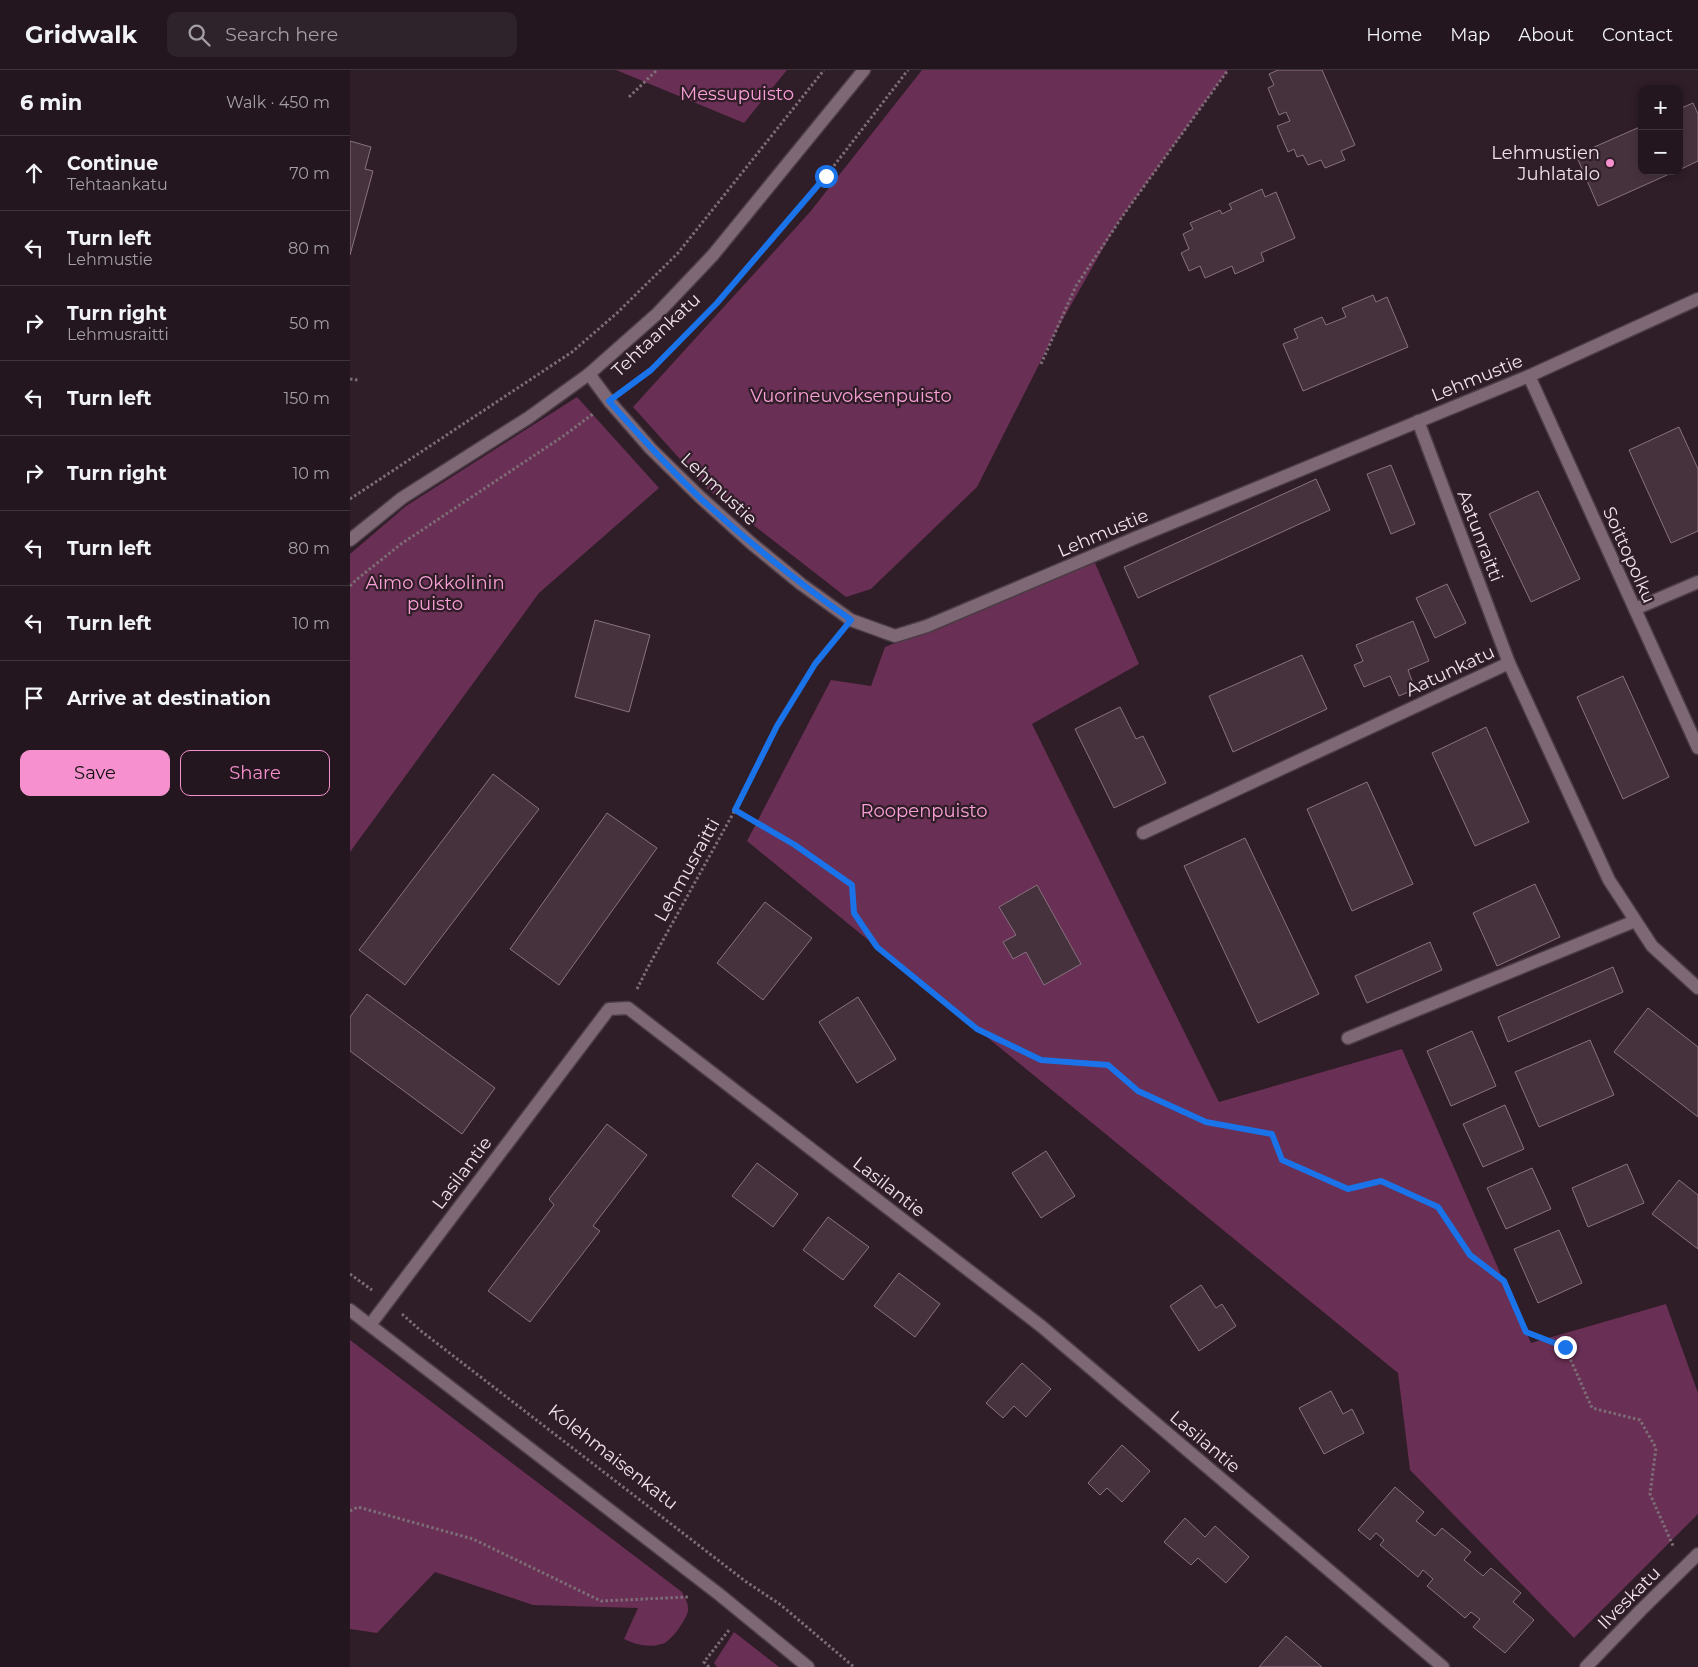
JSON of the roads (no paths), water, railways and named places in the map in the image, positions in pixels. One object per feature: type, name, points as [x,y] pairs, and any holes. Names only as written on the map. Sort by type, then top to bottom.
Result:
[{"type":"street","name":"Tehtaankatu","points":[[350,540],[402,498],[528,418],[589,374],[658,313],[713,255],[864,70]]},
{"type":"street","name":"Lehmustie","points":[[589,374],[609,401],[651,448],[700,497],[772,561],[851,620],[895,636],[927,626],[1529,376],[1698,299]]},
{"type":"street","name":"Soittopolku","points":[[1529,376],[1698,748]]},
{"type":"street","name":"Aatunraitti","points":[[1418,421],[1509,663]]},
{"type":"street","points":[[1635,609],[1698,582]]},
{"type":"street","name":"Aatunkatu","points":[[1143,833],[1509,663],[1609,880],[1652,946],[1698,988]]},
{"type":"street","points":[[1348,1038],[1635,921]]},
{"type":"street","name":"Lasilantie","points":[[370,1325],[609,1009],[628,1008],[1041,1326],[1443,1667]]},
{"type":"street","points":[[350,1310],[720,1595],[808,1667]]},
{"type":"street","name":"Ilveskatu","points":[[1586,1667],[1698,1554]]},
{"type":"place","name":"Lehmustien Juhlatalo","points":[[1610,163]]},
{"type":"park label","name":"Messupuisto","points":[[737,94]]},
{"type":"park label","name":"Vuorineuvoksenpuisto","points":[[851,396]]},
{"type":"park label","name":"Aimo Okkolinin puisto","points":[[435,593]]},
{"type":"park label","name":"Roopenpuisto","points":[[924,811]]}]
